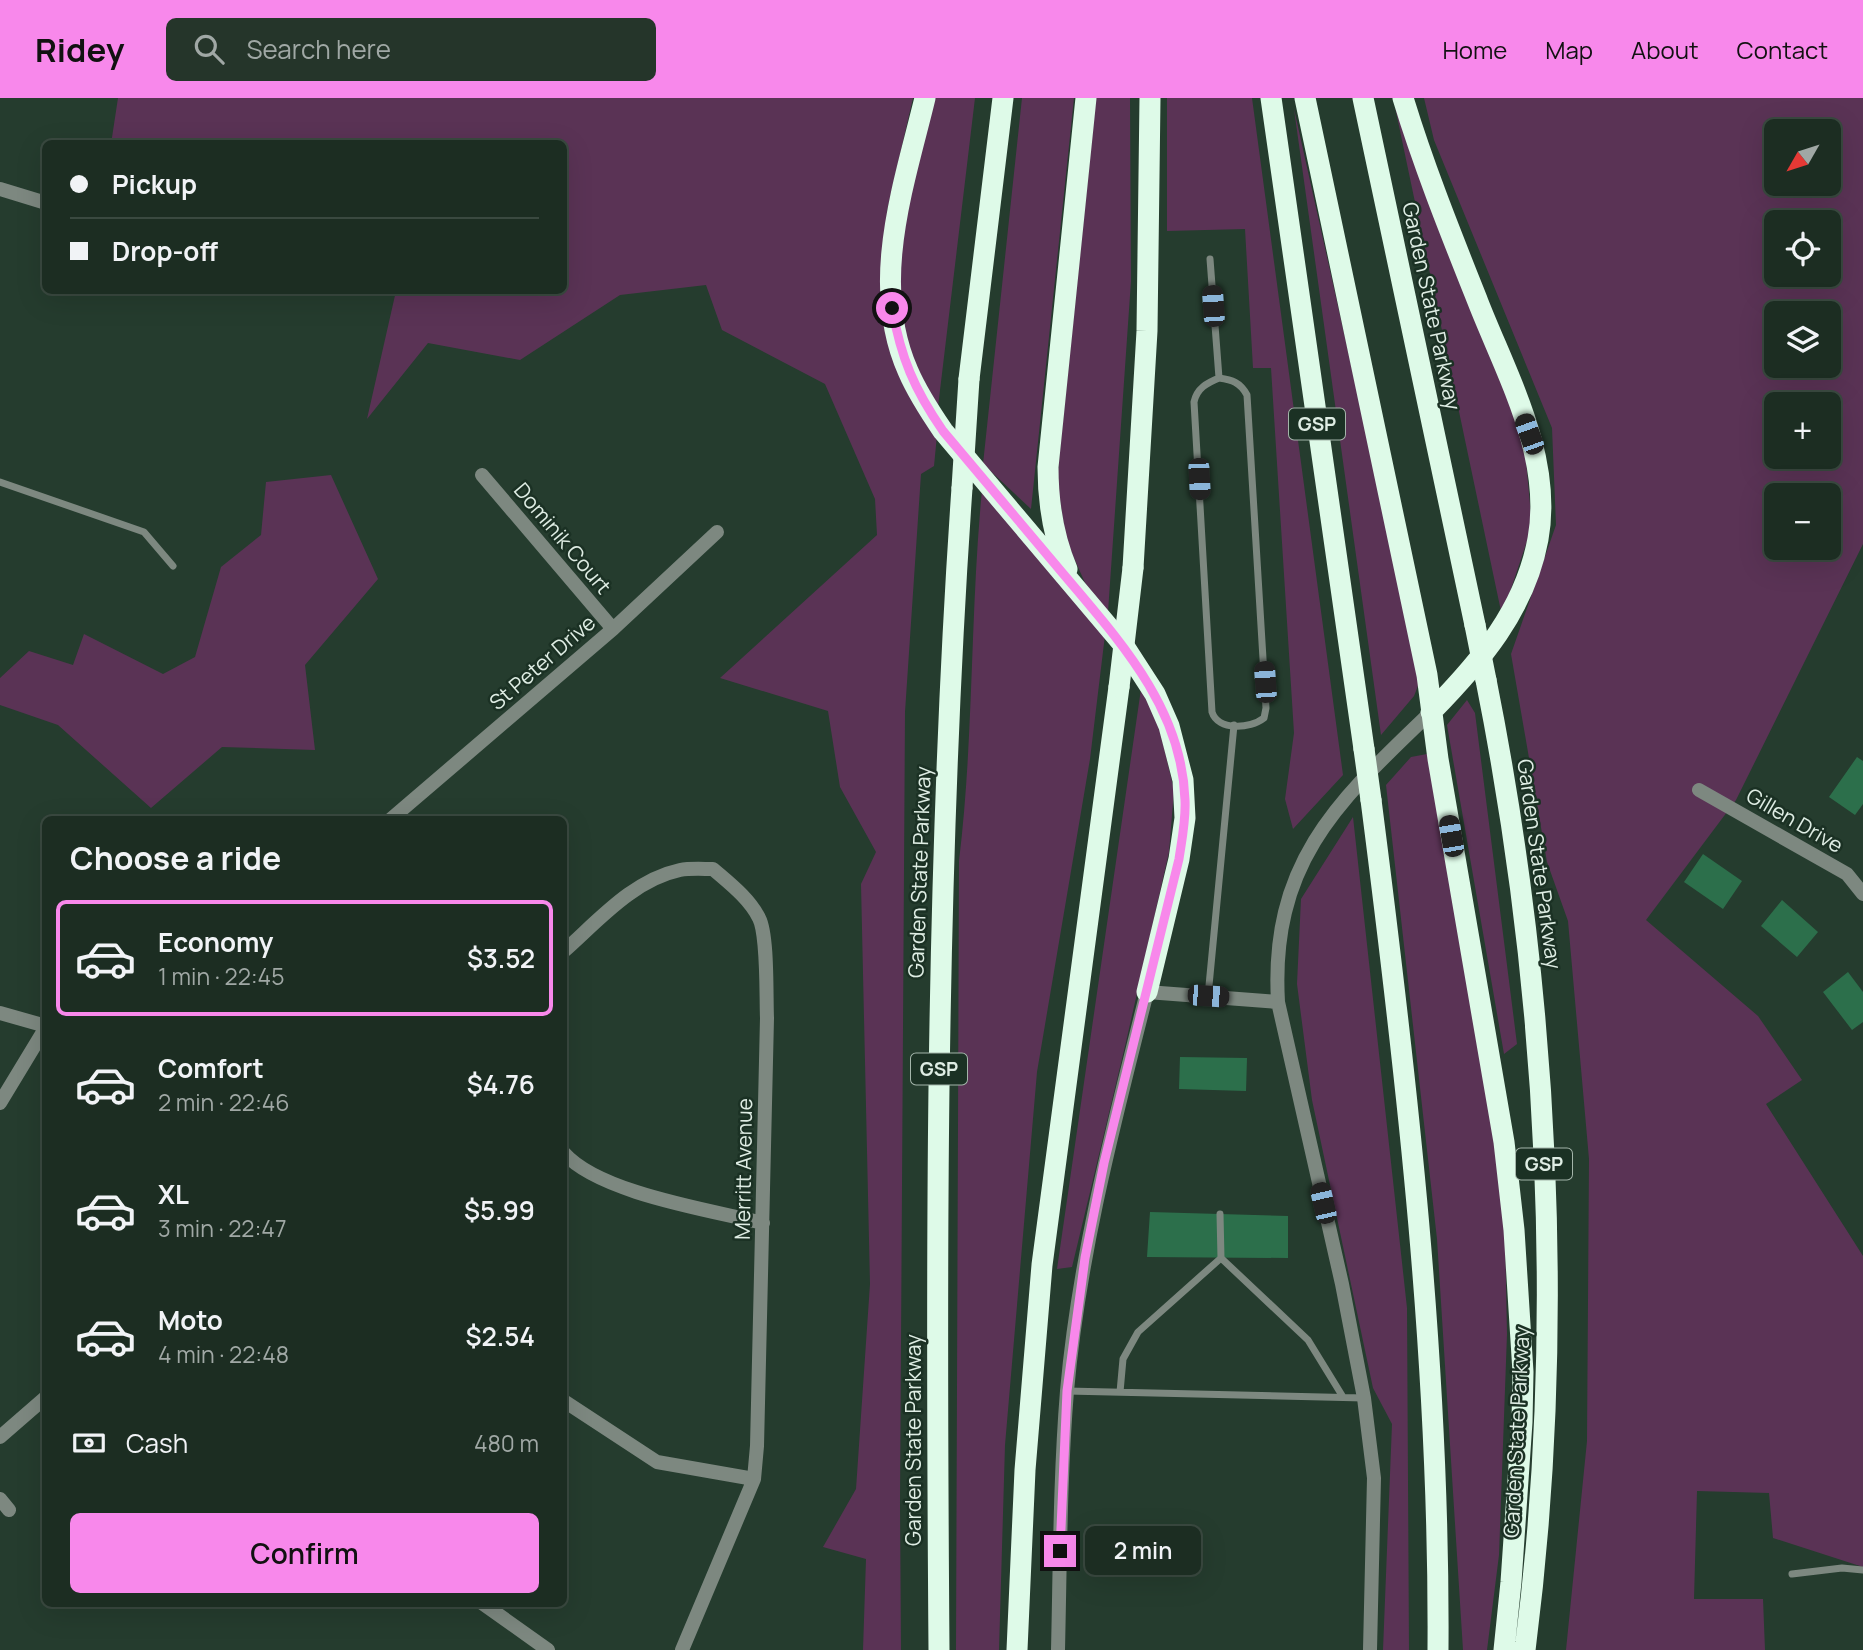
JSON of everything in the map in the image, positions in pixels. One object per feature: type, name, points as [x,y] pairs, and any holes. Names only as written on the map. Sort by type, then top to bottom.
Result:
[{"type":"highway","points":[[925,98],[896,220],[891,261],[892,308],[907,369],[943,431],[1122,643],[1155,694],[1175,743],[1183,780],[1185,818],[1179,859],[1147,992]]},
{"type":"highway","name":"Garden State Parkway","points":[[939,1650],[939,1023],[947,746],[970,379],[1003,98]]},
{"type":"highway","points":[[1074,587],[1055,536],[1050,508],[1048,467],[1086,98]]},
{"type":"highway","points":[[1017,1650],[1026,1458],[1042,1265],[1133,568],[1147,343],[1150,98]]},
{"type":"highway","name":"GSP","points":[[1271,98],[1364,749],[1394,992],[1422,1274],[1434,1491],[1438,1650]]},
{"type":"highway","points":[[1305,98],[1423,654],[1502,1130],[1514,1230],[1523,1372],[1514,1546],[1504,1650]]},
{"type":"highway","name":"Garden State Parkway","points":[[1363,98],[1486,680],[1511,816],[1528,953],[1541,1090],[1546,1213],[1539,1502],[1525,1650]]},
{"type":"highway","points":[[1403,98],[1441,209],[1529,434],[1541,496],[1533,562],[1519,600],[1486,650],[1431,712]]},
{"type":"street","points":[[0,189],[42,202]]},
{"type":"street","name":"Dominik Court","points":[[482,475],[613,629]]},
{"type":"street","name":"St Peter Drive","points":[[395,816],[613,629],[718,532]]},
{"type":"street","points":[[1370,1650],[1374,1478],[1364,1398],[1342,1284],[1278,1002],[1277,959],[1284,914],[1294,879],[1308,849],[1356,785],[1431,712]]},
{"type":"street","name":"Gillen Drive","points":[[1699,790],[1847,874],[1862,890]]},
{"type":"street","name":"Merritt Avenue","points":[[567,948],[626,896],[650,881],[681,870],[713,869],[737,890],[760,919],[767,1018],[754,1479],[682,1650]]},
{"type":"street","points":[[1058,1650],[1067,1391],[1089,1235],[1147,992],[1278,1002]]},
{"type":"street","points":[[0,1013],[42,1025]]},
{"type":"street","points":[[0,1103],[42,1033]]},
{"type":"street","points":[[567,1156],[618,1187],[763,1223]]},
{"type":"street","points":[[0,1437],[42,1400]]},
{"type":"street","points":[[567,1403],[657,1462],[754,1479]]},
{"type":"street","points":[[488,1607],[548,1650]]},
{"type":"lane","points":[[1210,259],[1219,377]]},
{"type":"lane","points":[[1219,377],[1233,380],[1247,395],[1266,708],[1264,718],[1259,722],[1248,726],[1234,725],[1220,723],[1214,719],[1212,712],[1194,402],[1196,394],[1207,382],[1219,377]]},
{"type":"lane","points":[[0,482],[144,532],[173,566]]},
{"type":"lane","points":[[1208,996],[1234,725]]},
{"type":"lane","points":[[1220,1214],[1221,1258],[1308,1340],[1343,1397]]},
{"type":"lane","points":[[1120,1392],[1123,1359],[1138,1332],[1221,1258]]},
{"type":"lane","points":[[1067,1391],[1364,1398]]},
{"type":"lane","points":[[1791,1574],[1842,1568],[1863,1570]]},
{"type":"shaded area","points":[[118,98],[913,98],[887,211],[885,298],[937,435],[934,466],[921,474],[905,712],[901,1650],[863,1650],[866,1559],[823,1547],[856,1489],[870,1284],[861,884],[876,852],[840,787],[828,711],[720,678],[877,535],[875,499],[825,384],[722,330],[706,285],[620,295],[520,360],[428,343],[367,419],[395,294],[567,294],[567,140],[112,140]]},
{"type":"shaded area","points":[[933,98],[975,98],[938,407],[916,372],[900,311],[901,233]]},
{"type":"shaded area","points":[[1022,98],[1074,98],[1031,509],[983,464]]},
{"type":"shaded area","points":[[1096,98],[1130,98],[1131,281],[1108,612],[1086,585],[1066,540],[1057,480]]},
{"type":"shaded area","points":[[1167,98],[1252,98],[1343,775],[1293,829],[1285,799],[1294,733],[1271,368],[1253,368],[1245,229],[1167,231]]},
{"type":"shaded area","points":[[1424,98],[1863,98],[1863,544],[1736,800],[1646,920],[1758,1016],[1802,1080],[1766,1104],[1863,1256],[1863,1567],[1773,1538],[1769,1493],[1697,1491],[1694,1599],[1763,1599],[1765,1650],[1566,1650],[1587,1441],[1589,1159],[1568,921],[1547,862],[1511,654],[1556,525],[1552,428],[1434,140]]},
{"type":"shaded area","points":[[1395,107],[1524,439],[1532,526],[1502,616]]},
{"type":"shaded area","points":[[1294,109],[1421,678],[1414,696],[1381,735]]},
{"type":"shaded area","points":[[331,475],[378,579],[305,665],[315,750],[222,747],[151,808],[58,725],[0,705],[0,678],[29,651],[73,665],[84,634],[163,674],[195,657],[221,567],[261,535],[266,482]]},
{"type":"shaded area","points":[[982,490],[1105,635],[1090,759],[1037,1072],[1005,1445],[999,1650],[956,1650],[959,861],[967,768]]},
{"type":"shaded area","points":[[1141,689],[1156,714],[1174,790],[1169,852],[1072,1267],[1057,1269]]},
{"type":"shaded area","points":[[1467,700],[1475,713],[1517,1044],[1504,1054],[1447,725]]},
{"type":"shaded area","points":[[1427,754],[1504,1183],[1507,1334],[1499,1555],[1487,1650],[1463,1650],[1437,1239],[1386,785],[1411,757]]},
{"type":"shaded area","points":[[1353,817],[1407,1308],[1409,1650],[1383,1650],[1392,1424],[1373,1388],[1312,1100],[1297,984],[1301,899]]},
{"type":"building","points":[[1857,757],[1863,761],[1863,804],[1855,815],[1829,797]]},
{"type":"building","points":[[1703,854],[1742,881],[1723,909],[1684,882]]},
{"type":"building","points":[[1782,900],[1818,932],[1797,957],[1761,926]]},
{"type":"building","points":[[1848,972],[1863,992],[1863,1022],[1852,1030],[1823,992]]},
{"type":"building","points":[[1180,1057],[1247,1058],[1246,1091],[1179,1089]]},
{"type":"building","points":[[1150,1212],[1288,1216],[1288,1258],[1147,1257]]},
{"type":"route","points":[[892,308],[907,369],[929,411],[1136,662],[1155,694],[1169,726],[1183,780],[1185,818],[1179,859],[1098,1189],[1081,1281],[1067,1391],[1060,1551]]}]
